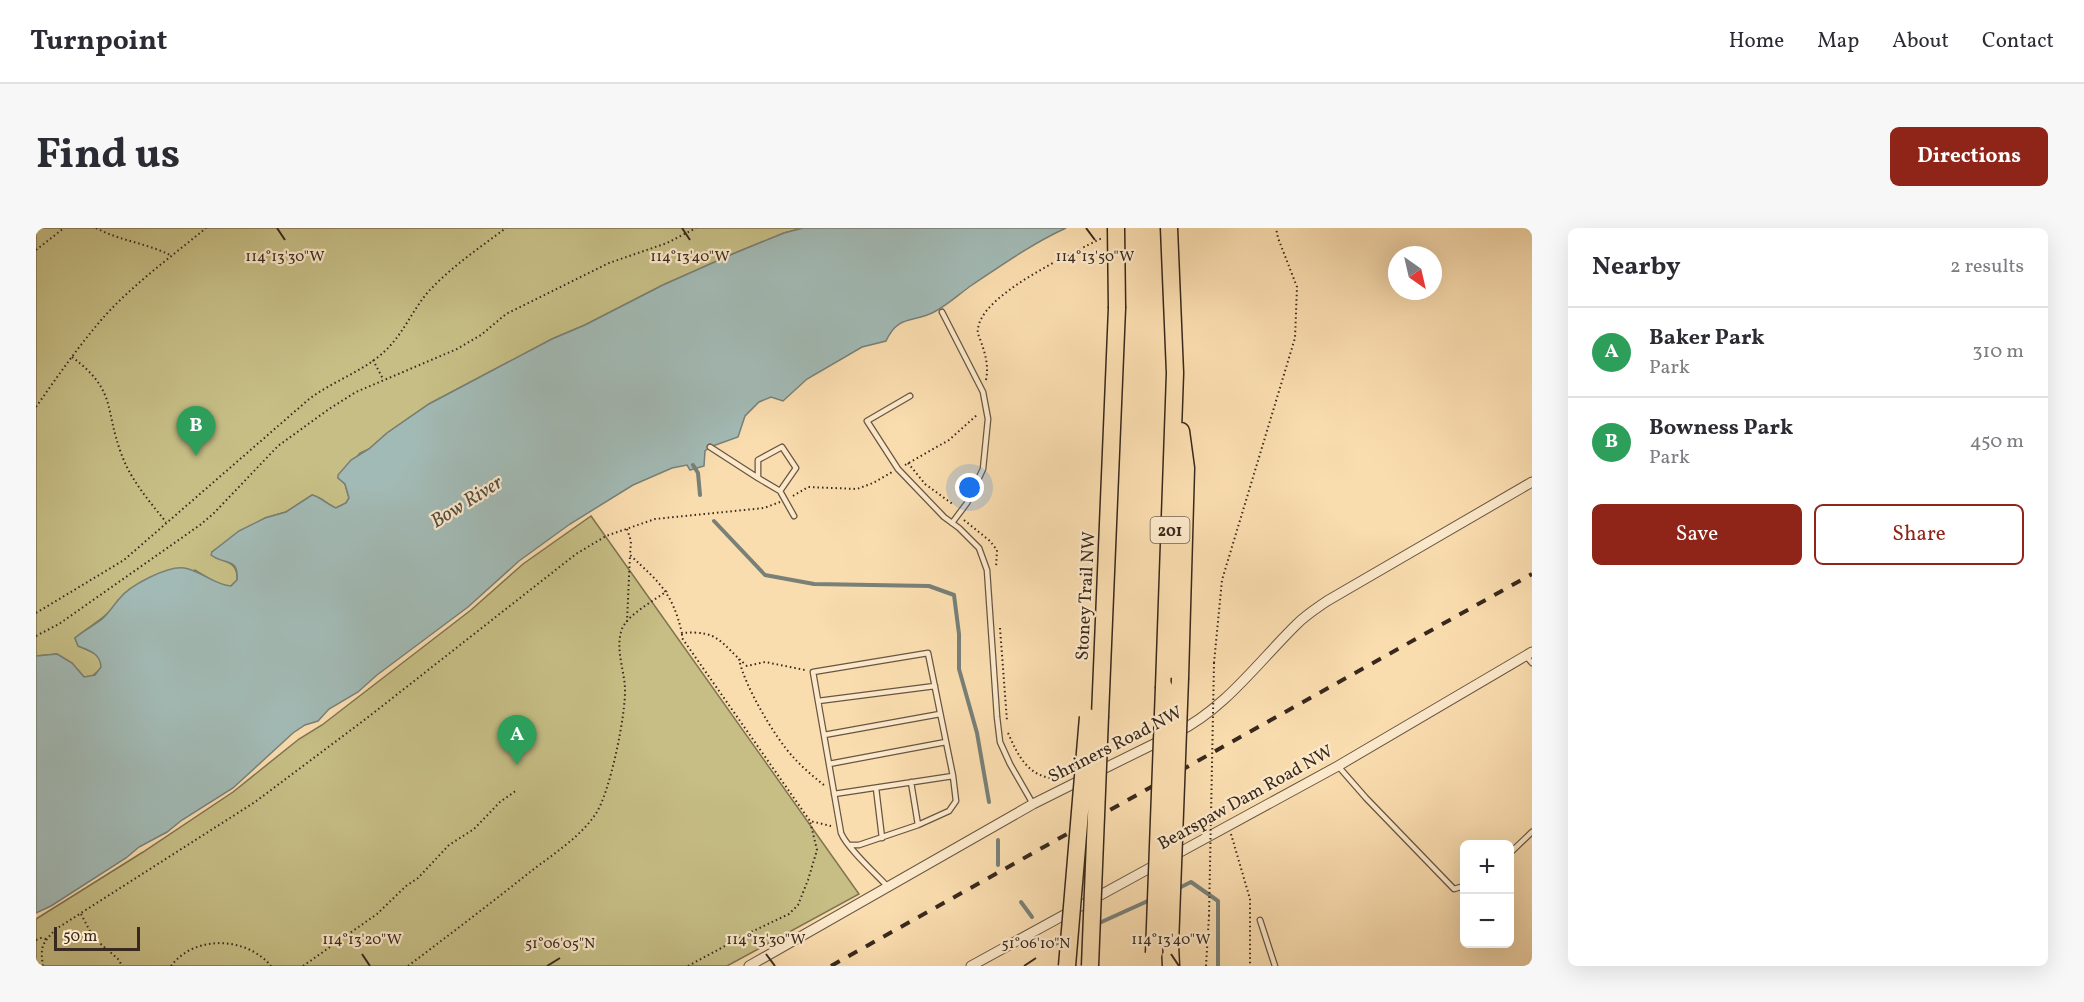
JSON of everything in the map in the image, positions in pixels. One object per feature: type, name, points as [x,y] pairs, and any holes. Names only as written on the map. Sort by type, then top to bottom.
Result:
[{"type":"highway","name":"201","points":[[1154,960],[1175,373],[1169,228]]},
{"type":"highway","name":"Stoney Trail NW","points":[[1090,966],[1094,716],[1104,594],[1117,308],[1110,233]]},
{"type":"highway","points":[[1171,966],[1186,468],[1175,373]]},
{"type":"highway","points":[[1066,966],[1094,716]]},
{"type":"street","name":"Shriners Road NW","points":[[749,966],[1033,804],[1192,725],[1231,692],[1299,622],[1327,601],[1532,482]]},
{"type":"street","name":"Bearspaw Dam Road NW","points":[[971,966],[1338,766],[1530,657]]},
{"type":"lane","points":[[942,312],[983,392],[988,419],[982,469],[967,503],[952,523]]},
{"type":"lane","points":[[910,396],[867,421],[898,469],[979,548],[987,570],[1000,742],[1033,804]]},
{"type":"lane","points":[[710,447],[780,491],[794,516]]},
{"type":"lane","points":[[758,478],[758,460],[782,447],[796,468],[780,491]]},
{"type":"lane","points":[[850,845],[859,845],[918,825],[949,811],[956,801],[928,653],[813,672],[843,838],[888,887]]},
{"type":"lane","points":[[818,701],[935,686]]},
{"type":"lane","points":[[824,735],[940,714]]},
{"type":"lane","points":[[829,764],[946,742]]},
{"type":"lane","points":[[1338,766],[1454,889],[1460,887]]},
{"type":"lane","points":[[834,794],[953,776]]},
{"type":"lane","points":[[911,782],[918,825]]},
{"type":"lane","points":[[876,788],[882,838]]},
{"type":"lane","points":[[1514,848],[1532,832]]},
{"type":"lane","points":[[1260,920],[1275,966]]},
{"type":"path","points":[[36,250],[64,228]]},
{"type":"path","points":[[96,228],[110,236],[146,244],[172,256]]},
{"type":"path","points":[[36,407],[103,318],[206,228]]},
{"type":"path","points":[[36,613],[124,560],[321,389],[386,351],[427,294],[446,275],[506,228]]},
{"type":"path","points":[[36,636],[59,624],[200,525],[278,446],[356,392],[457,349],[507,314],[609,262],[667,243],[696,228]]},
{"type":"path","points":[[1206,966],[1215,663],[1222,580],[1295,338],[1297,287],[1276,228]]},
{"type":"path","points":[[43,966],[41,950],[46,939],[56,929],[255,802],[367,718],[576,554],[606,536],[655,519],[765,508],[808,487],[857,489],[873,483],[949,440],[965,428],[980,412],[988,370],[978,330],[986,310],[1001,295],[1043,269],[1110,233]]},
{"type":"path","points":[[72,357],[103,387],[120,451],[126,464],[141,490],[167,523]]},
{"type":"path","points":[[373,360],[383,381]]},
{"type":"path","points":[[908,463],[925,484],[954,504],[959,514],[990,541],[997,550],[996,576]]},
{"type":"path","points":[[627,528],[631,541],[627,622]]},
{"type":"path","points":[[630,555],[667,591],[677,613],[682,638],[810,821],[817,850],[798,905],[789,914],[688,966]]},
{"type":"path","points":[[408,966],[558,851],[595,814],[607,788],[619,739],[625,689],[619,646],[622,629],[627,622],[667,591]]},
{"type":"path","points":[[1000,621],[1007,721]]},
{"type":"path","points":[[682,633],[698,632],[717,637],[747,666],[765,662],[813,672]]},
{"type":"path","points":[[739,659],[741,672],[755,699],[792,756],[826,787],[833,786]]},
{"type":"path","points":[[1211,700],[1218,694]]},
{"type":"path","points":[[1007,732],[1031,772],[1050,779],[1066,779]]},
{"type":"path","points":[[303,966],[377,914],[406,886],[418,878],[449,845],[474,829],[500,802],[517,790]]},
{"type":"path","points":[[810,821],[840,827]]},
{"type":"path","points":[[1228,825],[1250,899],[1250,966]]},
{"type":"path","points":[[81,914],[93,937],[119,960],[122,966]]},
{"type":"path","points":[[36,939],[46,939]]},
{"type":"path","points":[[171,966],[193,949],[214,943],[237,944],[255,951],[271,966]]},
{"type":"path","points":[[36,953],[41,950]]},
{"type":"shaded area","points":[[36,228],[803,228],[784,233],[663,285],[585,325],[552,339],[429,404],[387,433],[369,449],[360,453],[338,478],[345,484],[349,498],[346,503],[336,508],[312,495],[286,512],[265,518],[212,552],[216,558],[229,562],[236,570],[237,580],[231,586],[221,586],[195,570],[118,600],[104,617],[75,638],[78,646],[94,653],[101,662],[102,667],[94,675],[84,677],[72,663],[57,654],[36,656]]},
{"type":"shaded area","points":[[591,516],[859,894],[727,966],[36,966],[36,919],[233,792],[299,739],[322,725],[471,610],[523,564]]},
{"type":"water","name":"Bow River","points":[[803,228],[1066,228],[1018,255],[939,309],[901,323],[891,332],[886,341],[862,347],[807,379],[783,401],[771,397],[759,402],[745,416],[738,437],[705,451],[704,466],[690,470],[687,465],[672,468],[633,485],[570,524],[519,561],[468,607],[377,675],[358,692],[329,709],[318,721],[305,725],[293,733],[233,788],[51,906],[36,913],[36,656],[57,654],[72,663],[84,677],[95,675],[101,667],[99,659],[94,653],[78,646],[75,638],[101,620],[124,594],[140,583],[159,573],[184,568],[231,586],[237,580],[236,568],[211,555],[212,552],[239,531],[265,518],[286,512],[312,495],[336,508],[346,503],[349,498],[345,484],[338,478],[338,475],[351,460],[429,404],[552,339],[585,325],[663,285],[784,233]]},
{"type":"waterway","points":[[693,465],[698,473],[700,495]]},
{"type":"waterway","points":[[714,521],[765,575],[814,584],[929,586],[954,595],[959,634],[959,669],[977,733],[989,802]]},
{"type":"waterway","points":[[998,840],[998,865]]},
{"type":"waterway","points":[[1177,889],[1191,882],[1218,901],[1218,966]]},
{"type":"waterway","points":[[1097,924],[1150,900]]},
{"type":"waterway","points":[[1021,902],[1032,917]]},
{"type":"waterway","points":[[1055,944],[1063,940]]},
{"type":"railway","points":[[831,966],[1532,574]]},
{"type":"place","name":"Bowness Park","points":[[196,456]]},
{"type":"place","name":"Baker Park","points":[[517,765]]}]
